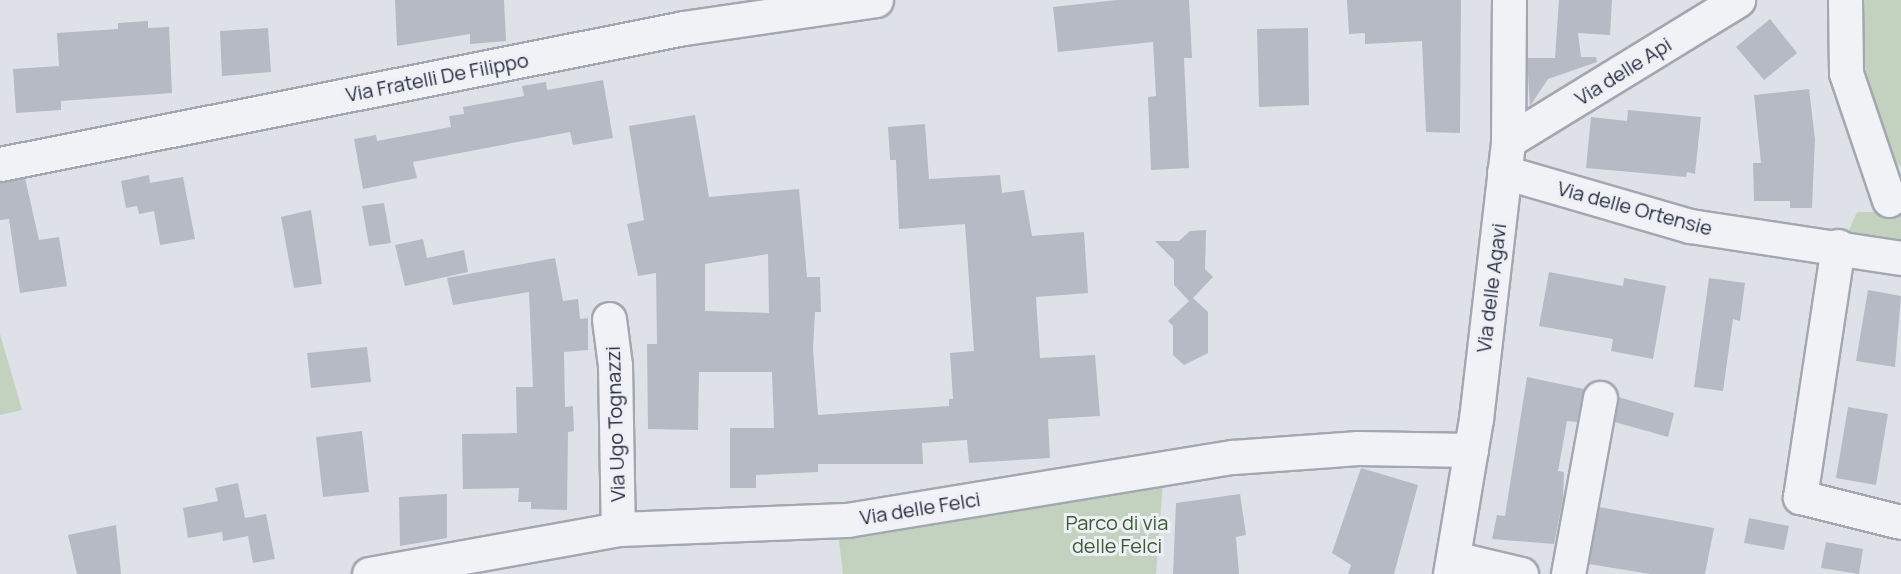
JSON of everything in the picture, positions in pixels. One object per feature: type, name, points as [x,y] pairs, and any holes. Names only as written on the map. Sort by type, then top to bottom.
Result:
[{"type":"street","name":"Via Fratelli De Filippo","points":[[0,164],[84,157],[684,28],[813,4],[876,0]]},
{"type":"street","name":"Via delle Agavi","points":[[1452,566],[1471,450],[1506,156],[1509,0]]},
{"type":"street","name":"Via delle Api","points":[[1506,156],[1738,0]]},
{"type":"street","points":[[1845,0],[1846,74],[1888,200]]},
{"type":"street","name":"Via delle Ortensie","points":[[1506,156],[1690,226],[1838,246],[1901,258]]},
{"type":"street","points":[[1838,246],[1800,497],[1901,522]]},
{"type":"street","name":"Via Ugo Tognazzi","points":[[609,319],[615,365],[618,529]]},
{"type":"street","points":[[1568,574],[1600,398]]},
{"type":"street","name":"Via delle Felci","points":[[369,574],[618,529],[847,520],[1233,457],[1359,448],[1471,450]]},
{"type":"street","points":[[1452,566],[1521,574]]},
{"type":"green space","points":[[1851,0],[1901,0],[1901,167],[1883,152]]},
{"type":"green space","points":[[1857,212],[1901,212],[1901,246],[1847,235]]},
{"type":"green space","points":[[0,334],[22,410],[0,415]]},
{"type":"green space","name":"Parco di via delle Felci","points":[[1163,482],[1156,574],[843,574],[839,540]]},
{"type":"building","points":[[395,0],[504,0],[506,41],[470,44],[470,34],[397,46]]},
{"type":"building","points":[[1117,0],[1189,0],[1192,58],[1184,58],[1189,168],[1151,170],[1148,97],[1156,96],[1153,42],[1058,52],[1053,7]]},
{"type":"building","points":[[1347,0],[1461,0],[1460,133],[1426,132],[1422,41],[1365,44],[1365,33],[1349,34]]},
{"type":"building","points":[[1559,0],[1612,0],[1610,35],[1578,33],[1581,57],[1596,57],[1597,62],[1548,79],[1530,106],[1527,58],[1555,58]]},
{"type":"building","points":[[1770,19],[1797,53],[1764,80],[1736,47]]},
{"type":"building","points":[[148,21],[148,28],[169,27],[172,93],[61,101],[61,110],[16,113],[13,69],[59,66],[57,33],[118,29],[118,23]]},
{"type":"building","points":[[268,28],[271,72],[222,76],[220,31]]},
{"type":"building","points":[[1308,28],[1309,105],[1259,107],[1257,29]]},
{"type":"building","points":[[603,80],[613,138],[573,145],[570,132],[413,162],[417,178],[363,189],[354,139],[376,135],[377,141],[451,127],[449,116],[464,114],[463,107],[524,96],[522,86],[546,82],[547,90]]},
{"type":"building","points":[[1809,89],[1815,139],[1812,208],[1790,208],[1790,201],[1754,201],[1753,163],[1761,163],[1754,95]]},
{"type":"building","points":[[1628,110],[1701,117],[1695,174],[1687,172],[1686,177],[1586,168],[1591,117],[1627,121]]},
{"type":"building","points":[[695,115],[709,197],[799,189],[807,277],[820,277],[821,312],[815,312],[813,349],[818,415],[949,406],[949,399],[953,399],[950,353],[974,351],[965,224],[899,229],[896,160],[890,160],[888,127],[925,124],[929,179],[1000,175],[1002,193],[1024,190],[1032,236],[1084,232],[1088,293],[1036,297],[1040,358],[1095,355],[1100,416],[1048,419],[1050,458],[969,463],[967,440],[922,443],[923,464],[818,464],[818,472],[756,475],[756,488],[730,488],[730,428],[774,428],[772,372],[699,372],[698,430],[648,429],[647,344],[657,344],[656,273],[638,276],[627,224],[644,220],[629,126]],"holes":[[[768,254],[769,313],[705,311],[705,264]]]},
{"type":"building","points":[[149,175],[150,183],[183,177],[195,239],[160,245],[154,211],[139,214],[137,206],[126,208],[121,181]]},
{"type":"building","points":[[25,178],[39,240],[59,237],[67,286],[20,293],[9,219],[0,220],[0,182]]},
{"type":"building","points":[[384,203],[391,243],[369,246],[362,206]]},
{"type":"building","points":[[311,210],[322,284],[294,288],[281,217]]},
{"type":"building","points":[[1206,230],[1205,269],[1213,277],[1193,298],[1208,312],[1208,353],[1184,365],[1173,355],[1173,326],[1168,321],[1189,301],[1174,285],[1174,260],[1155,241],[1179,241],[1190,231]]},
{"type":"building","points":[[423,239],[427,258],[464,250],[468,272],[405,286],[395,245]]},
{"type":"building","points":[[555,258],[563,301],[578,299],[580,319],[588,318],[588,350],[564,352],[565,407],[573,406],[574,431],[568,432],[567,510],[531,509],[531,502],[518,502],[519,488],[463,489],[462,434],[517,433],[516,387],[533,387],[529,292],[453,305],[447,278]]},
{"type":"building","points":[[1549,272],[1623,286],[1624,278],[1666,286],[1653,359],[1611,351],[1613,339],[1539,326]]},
{"type":"building","points":[[1709,278],[1745,283],[1740,321],[1733,319],[1723,391],[1694,387]]},
{"type":"building","points":[[1868,290],[1901,296],[1895,367],[1856,361]]},
{"type":"building","points":[[367,347],[371,382],[311,388],[307,353]]},
{"type":"building","points":[[1527,377],[1584,389],[1577,422],[1567,421],[1558,471],[1564,472],[1563,499],[1554,544],[1492,539],[1497,515],[1505,516]]},
{"type":"building","points":[[1618,397],[1674,413],[1668,437],[1615,422]]},
{"type":"building","points":[[1848,407],[1888,414],[1876,485],[1836,478]]},
{"type":"building","points":[[362,431],[369,492],[323,497],[316,437]]},
{"type":"building","points":[[1361,468],[1418,485],[1394,574],[1348,574],[1351,565],[1332,553]]},
{"type":"building","points":[[238,483],[245,518],[266,514],[275,559],[253,563],[248,536],[223,541],[222,532],[188,538],[183,508],[218,501],[215,488]]},
{"type":"building","points":[[447,494],[447,538],[400,546],[399,497]]},
{"type":"building","points":[[1240,494],[1246,535],[1236,537],[1239,574],[1173,574],[1176,503]]},
{"type":"building","points":[[1599,507],[1714,528],[1705,574],[1650,574],[1589,564]]},
{"type":"building","points":[[1749,518],[1789,526],[1784,550],[1744,543]]},
{"type":"building","points":[[116,525],[121,574],[77,574],[68,535]]},
{"type":"building","points":[[1826,542],[1863,549],[1859,574],[1821,568]]}]
